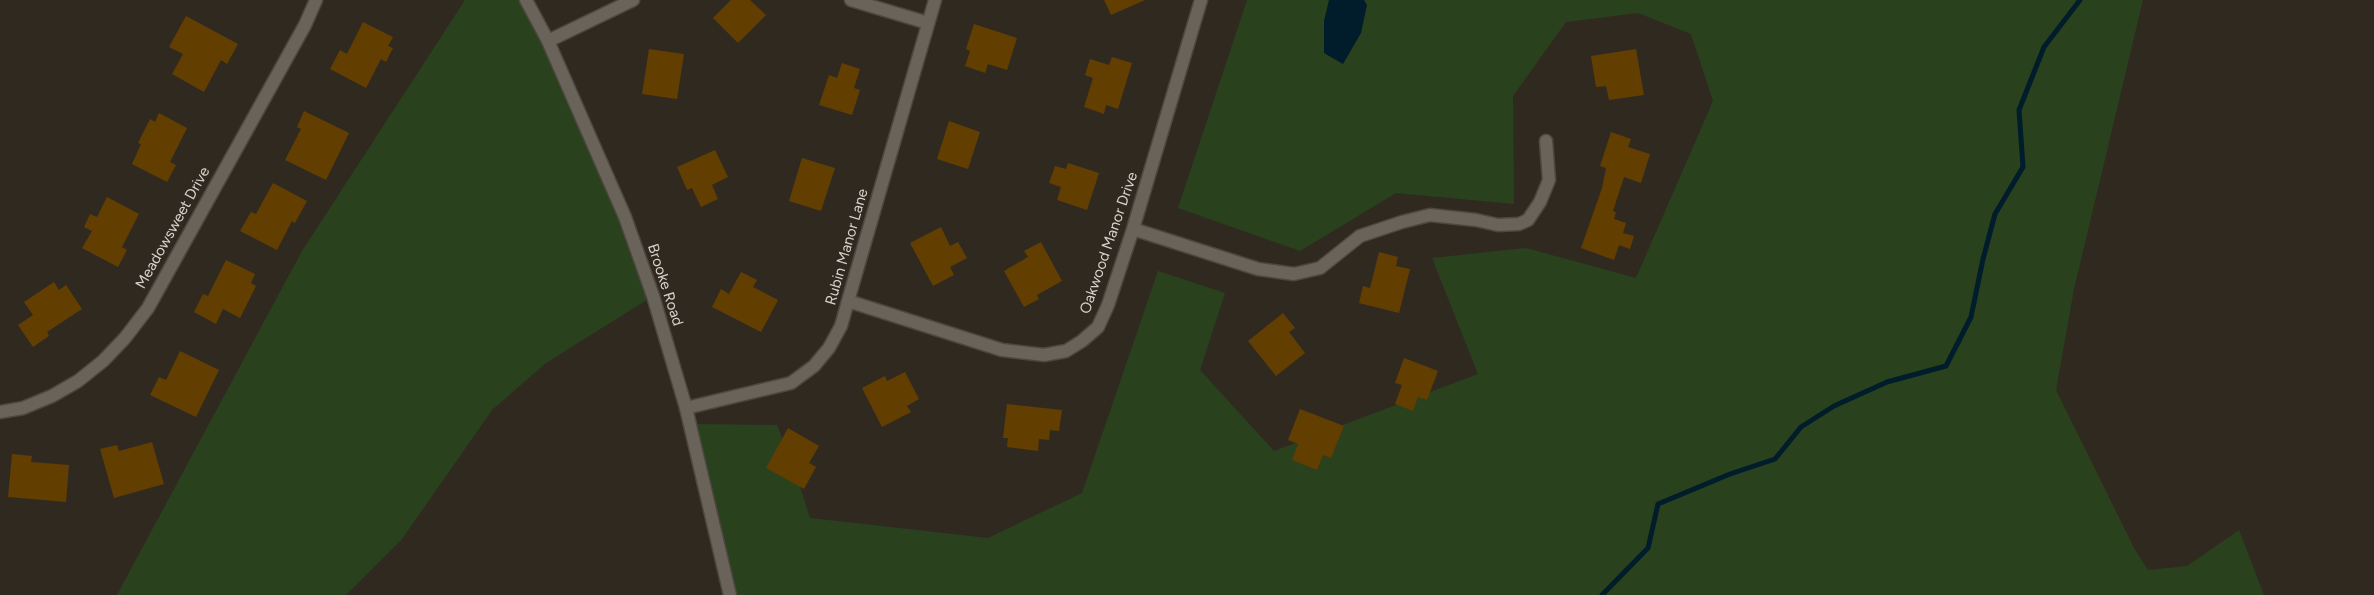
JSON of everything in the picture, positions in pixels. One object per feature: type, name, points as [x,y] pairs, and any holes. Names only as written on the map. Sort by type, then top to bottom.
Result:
[{"type":"street","name":"Meadowsweet Drive","points":[[0,412],[22,408],[52,396],[78,380],[103,361],[125,338],[148,308],[305,25],[316,0]]},
{"type":"street","name":"Brooke Road","points":[[526,0],[548,41],[626,217],[653,296],[686,408],[730,595]]},
{"type":"street","points":[[548,41],[633,0]]},
{"type":"street","points":[[852,0],[928,22]]},
{"type":"street","name":"Rubin Manor Lane","points":[[686,408],[791,383],[814,366],[829,348],[840,326],[848,301],[935,0]]},
{"type":"street","name":"Oakwood Manor Drive","points":[[848,301],[1002,350],[1044,355],[1066,351],[1082,341],[1098,327],[1108,305],[1133,229],[1201,0]]},
{"type":"street","points":[[1133,229],[1258,269],[1294,274],[1320,268],[1360,236],[1430,215],[1476,220],[1498,225],[1518,224],[1528,220],[1540,202],[1549,180],[1546,141]]},
{"type":"green space","points":[[465,0],[522,0],[625,217],[653,296],[546,363],[492,410],[402,539],[346,595],[117,595],[302,251]]},
{"type":"green space","points":[[1247,0],[2143,0],[2074,289],[2056,390],[2134,548],[2148,570],[2187,566],[2239,530],[2264,595],[730,595],[689,424],[777,425],[794,468],[810,518],[988,538],[1082,493],[1158,271],[1225,293],[1200,370],[1274,451],[1478,374],[1432,258],[1526,248],[1636,278],[1713,101],[1691,34],[1638,13],[1566,22],[1513,96],[1514,204],[1396,193],[1300,251],[1178,208]]},
{"type":"water","points":[[1329,0],[1364,0],[1367,5],[1361,33],[1343,64],[1324,53],[1324,21]]},
{"type":"building","points":[[731,0],[750,0],[766,15],[738,43],[713,18]]},
{"type":"building","points":[[1104,0],[1145,0],[1111,15]]},
{"type":"building","points":[[186,16],[238,44],[227,64],[221,60],[204,92],[172,74],[183,54],[169,47]]},
{"type":"building","points":[[363,22],[393,37],[388,46],[393,48],[386,62],[381,59],[366,88],[330,69],[340,50],[347,54]]},
{"type":"building","points":[[974,24],[1017,38],[1007,70],[988,64],[985,73],[965,66],[970,51],[966,49]]},
{"type":"building","points":[[649,49],[684,54],[677,99],[642,94]]},
{"type":"building","points":[[1636,49],[1644,95],[1609,100],[1606,86],[1596,87],[1591,56]]},
{"type":"building","points":[[1112,57],[1132,63],[1118,109],[1106,105],[1104,114],[1084,107],[1093,78],[1085,75],[1090,59],[1109,65]]},
{"type":"building","points":[[842,63],[860,69],[854,88],[860,90],[852,115],[819,105],[829,75],[837,78]]},
{"type":"building","points":[[304,111],[349,133],[326,180],[285,160],[301,129],[297,127]]},
{"type":"building","points":[[159,113],[187,128],[170,162],[176,165],[167,182],[132,164],[141,144],[138,143],[150,119],[155,122]]},
{"type":"building","points":[[949,121],[980,132],[968,169],[937,159]]},
{"type":"building","points":[[1611,132],[1631,139],[1628,147],[1650,154],[1641,183],[1624,177],[1613,211],[1616,212],[1614,219],[1626,223],[1623,233],[1634,236],[1630,249],[1619,245],[1614,260],[1581,248],[1602,188],[1606,168],[1600,166]]},
{"type":"building","points":[[715,150],[728,177],[712,185],[718,199],[701,207],[692,188],[687,190],[677,167]]},
{"type":"building","points":[[802,158],[835,168],[821,211],[789,201]]},
{"type":"building","points":[[1068,163],[1099,173],[1087,210],[1057,200],[1061,187],[1049,183],[1055,166],[1066,169]]},
{"type":"building","points":[[273,183],[307,201],[295,223],[292,221],[277,250],[240,231],[251,212],[256,214]]},
{"type":"building","points":[[107,197],[139,214],[122,247],[127,250],[118,267],[82,248],[92,231],[84,227],[90,214],[97,217]]},
{"type":"building","points":[[941,227],[950,246],[958,242],[967,258],[950,267],[954,275],[933,286],[910,243]]},
{"type":"building","points":[[1041,242],[1062,281],[1037,295],[1039,299],[1024,307],[1004,271],[1028,257],[1024,251]]},
{"type":"building","points":[[1379,252],[1398,257],[1396,266],[1410,269],[1399,313],[1359,303],[1363,286],[1370,288]]},
{"type":"building","points":[[226,260],[255,274],[251,283],[256,286],[240,318],[223,309],[216,324],[194,312],[203,294],[208,296]]},
{"type":"building","points":[[741,272],[757,280],[753,287],[778,300],[761,332],[712,307],[721,289],[729,294]]},
{"type":"building","points":[[54,282],[59,290],[66,285],[82,309],[47,332],[49,336],[33,347],[18,325],[33,315],[24,302]]},
{"type":"building","points":[[1283,313],[1295,328],[1289,332],[1305,353],[1276,376],[1248,341]]},
{"type":"building","points":[[180,351],[219,370],[196,417],[150,395],[159,377],[166,380]]},
{"type":"building","points":[[1404,358],[1438,371],[1427,400],[1418,397],[1413,411],[1395,404],[1402,385],[1395,383]]},
{"type":"building","points":[[905,372],[919,399],[907,406],[911,412],[882,427],[862,388],[885,376],[887,381]]},
{"type":"building","points":[[1007,404],[1062,410],[1059,431],[1050,430],[1049,440],[1039,439],[1038,451],[1007,447],[1008,438],[1003,438]]},
{"type":"building","points":[[1300,409],[1344,426],[1331,458],[1323,455],[1317,470],[1292,460],[1298,444],[1288,440]]},
{"type":"building","points":[[788,428],[819,446],[809,463],[816,467],[804,489],[766,468]]},
{"type":"building","points":[[152,442],[164,484],[114,498],[100,449],[117,445],[119,451]]},
{"type":"building","points":[[12,454],[32,456],[31,462],[69,465],[66,502],[8,497]]},
{"type":"waterway","points":[[1602,595],[1648,548],[1658,504],[1730,474],[1775,459],[1801,427],[1834,406],[1887,382],[1946,366],[1971,317],[1995,214],[2023,167],[2019,110],[2044,47],[2080,0]]}]
